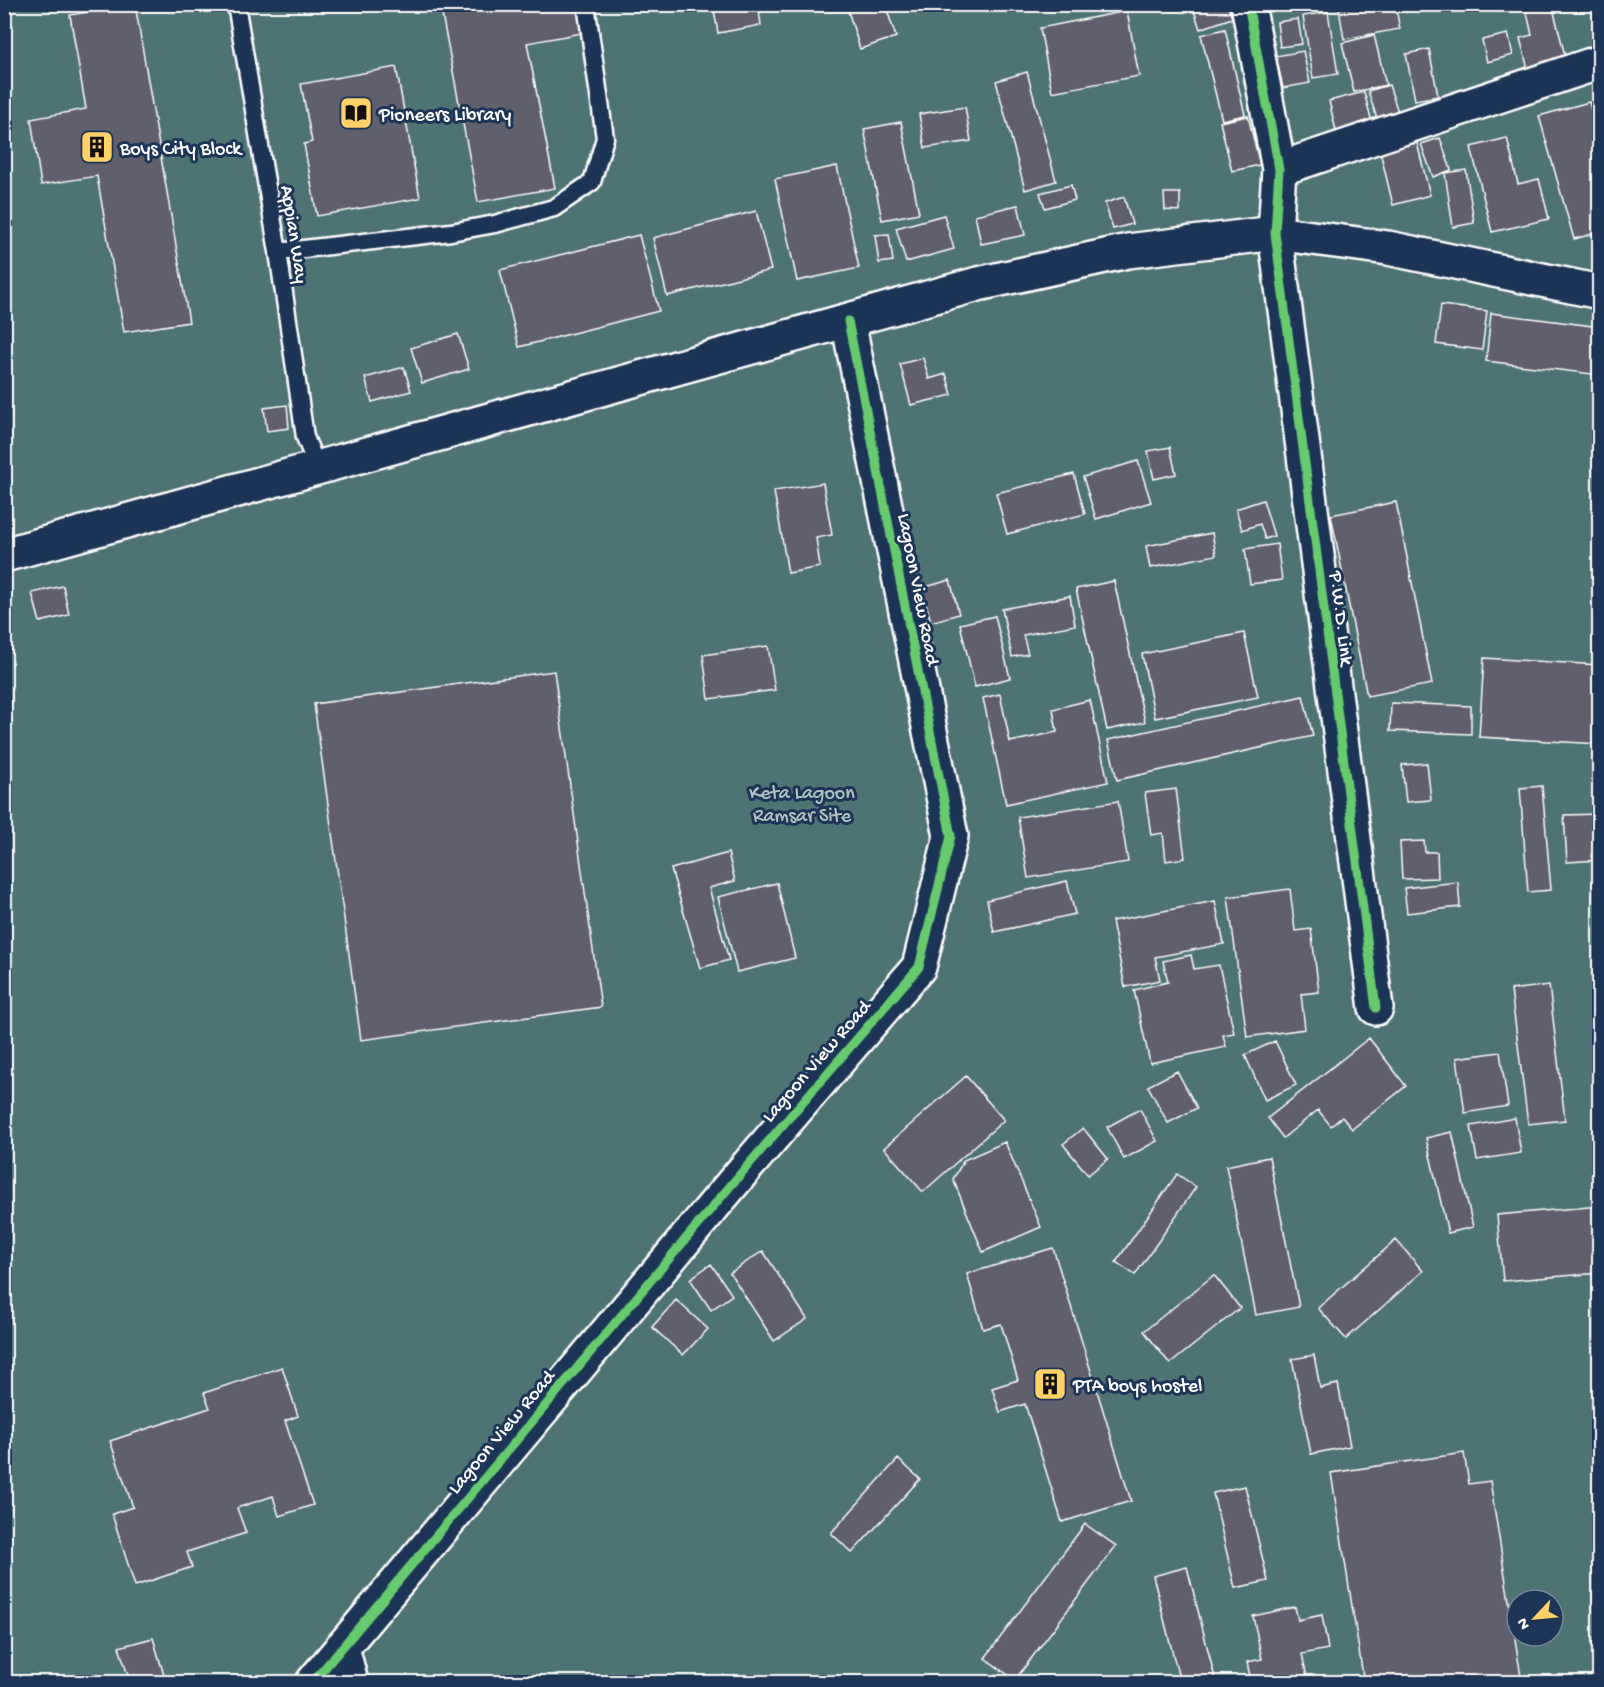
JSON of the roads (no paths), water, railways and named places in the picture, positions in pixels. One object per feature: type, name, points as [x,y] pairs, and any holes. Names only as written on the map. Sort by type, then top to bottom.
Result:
[{"type":"street","name":"P.W.D. Link","points":[[1248,4],[1279,169],[1275,232],[1376,1008]]},
{"type":"street","points":[[1279,169],[1599,62]]},
{"type":"street","points":[[4,555],[978,284],[1128,251],[1275,232],[1388,249],[1599,292]]},
{"type":"street","name":"Lagoon View Road","points":[[313,1683],[729,1187],[919,967],[951,836],[848,321]]},
{"type":"street","points":[[342,1647],[351,1683]]},
{"type":"lane","name":"Appian Way","points":[[236,4],[278,252],[305,437],[318,469]]},
{"type":"lane","points":[[278,252],[452,232],[495,224],[554,208],[592,182],[605,138],[586,4]]},
{"type":"place","name":"Pioneers Library","points":[[356,113]]},
{"type":"place","name":"Boys City Block","points":[[97,147]]},
{"type":"place","name":"PTA boys hostel","points":[[1050,1384]]},
{"type":"park label","name":"Keta Lagoon Ramsar Site","points":[[802,802]]}]
